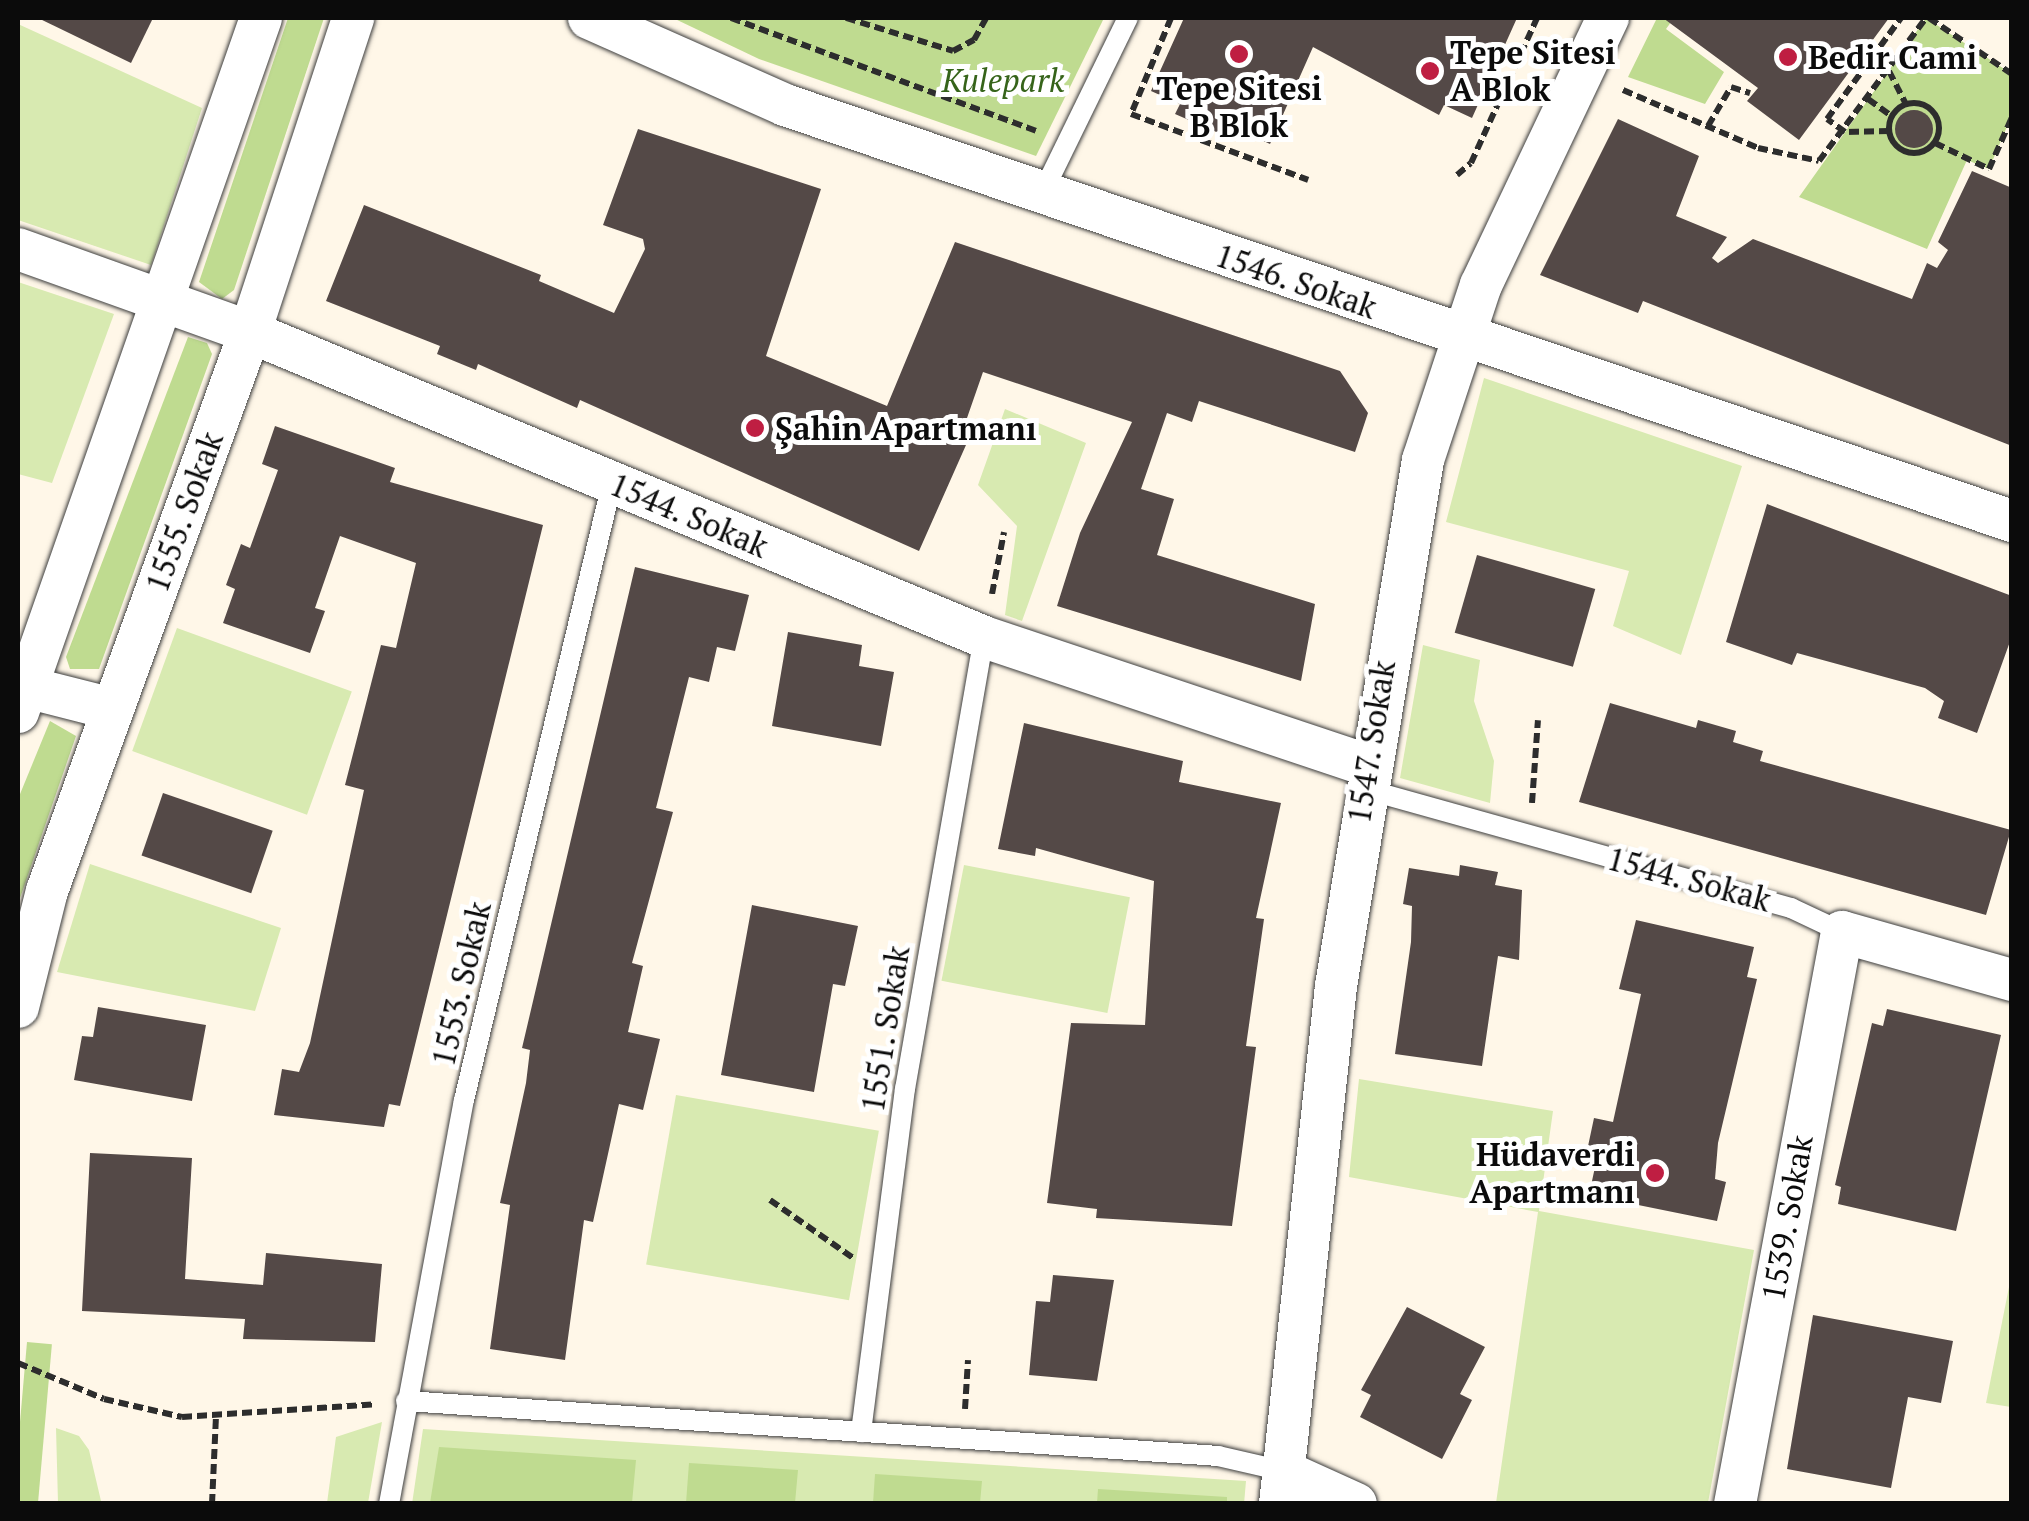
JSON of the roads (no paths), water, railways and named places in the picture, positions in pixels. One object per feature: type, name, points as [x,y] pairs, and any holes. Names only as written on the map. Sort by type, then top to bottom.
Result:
[{"type":"street","points":[[113,708],[21,695],[166,299],[261,18]]},
{"type":"street","name":"1555. Sokak","points":[[18,1007],[47,891],[250,332],[353,18]]},
{"type":"street","name":"1546. Sokak","points":[[590,18],[718,80],[1460,338],[2012,521]]},
{"type":"street","name":"1547. Sokak","points":[[1281,1488],[1364,777],[1422,460],[1460,338],[1608,18]]},
{"type":"street","name":"1544. Sokak","points":[[18,249],[250,332],[984,637],[1364,777]]},
{"type":"street","name":"1544. Sokak","points":[[1842,932],[2012,980]]},
{"type":"street","name":"1539. Sokak","points":[[1735,1504],[1842,932]]},
{"type":"street","points":[[1281,1488],[1356,1504]]},
{"type":"lane","points":[[1042,194],[1128,18]]},
{"type":"lane","name":"1553. Sokak","points":[[389,1504],[464,1100],[612,483]]},
{"type":"lane","name":"1551. Sokak","points":[[862,1432],[927,947],[984,637]]},
{"type":"lane","name":"1544. Sokak","points":[[1364,777],[1526,834],[1792,908],[1842,932]]},
{"type":"lane","points":[[406,1401],[1218,1456],[1281,1488]]},
{"type":"place","name":"Tepe Sitesi B Blok","points":[[1239,54]]},
{"type":"place","name":"Bedir Cami","points":[[1788,57]]},
{"type":"place","name":"Tepe Sitesi A Blok","points":[[1430,71]]},
{"type":"place","name":"Şahin Apartmanı","points":[[755,428]]},
{"type":"place","name":"Hüdaverdi Apartmanı","points":[[1655,1173]]},
{"type":"park label","name":"Kulepark","points":[[1003,80]]}]
